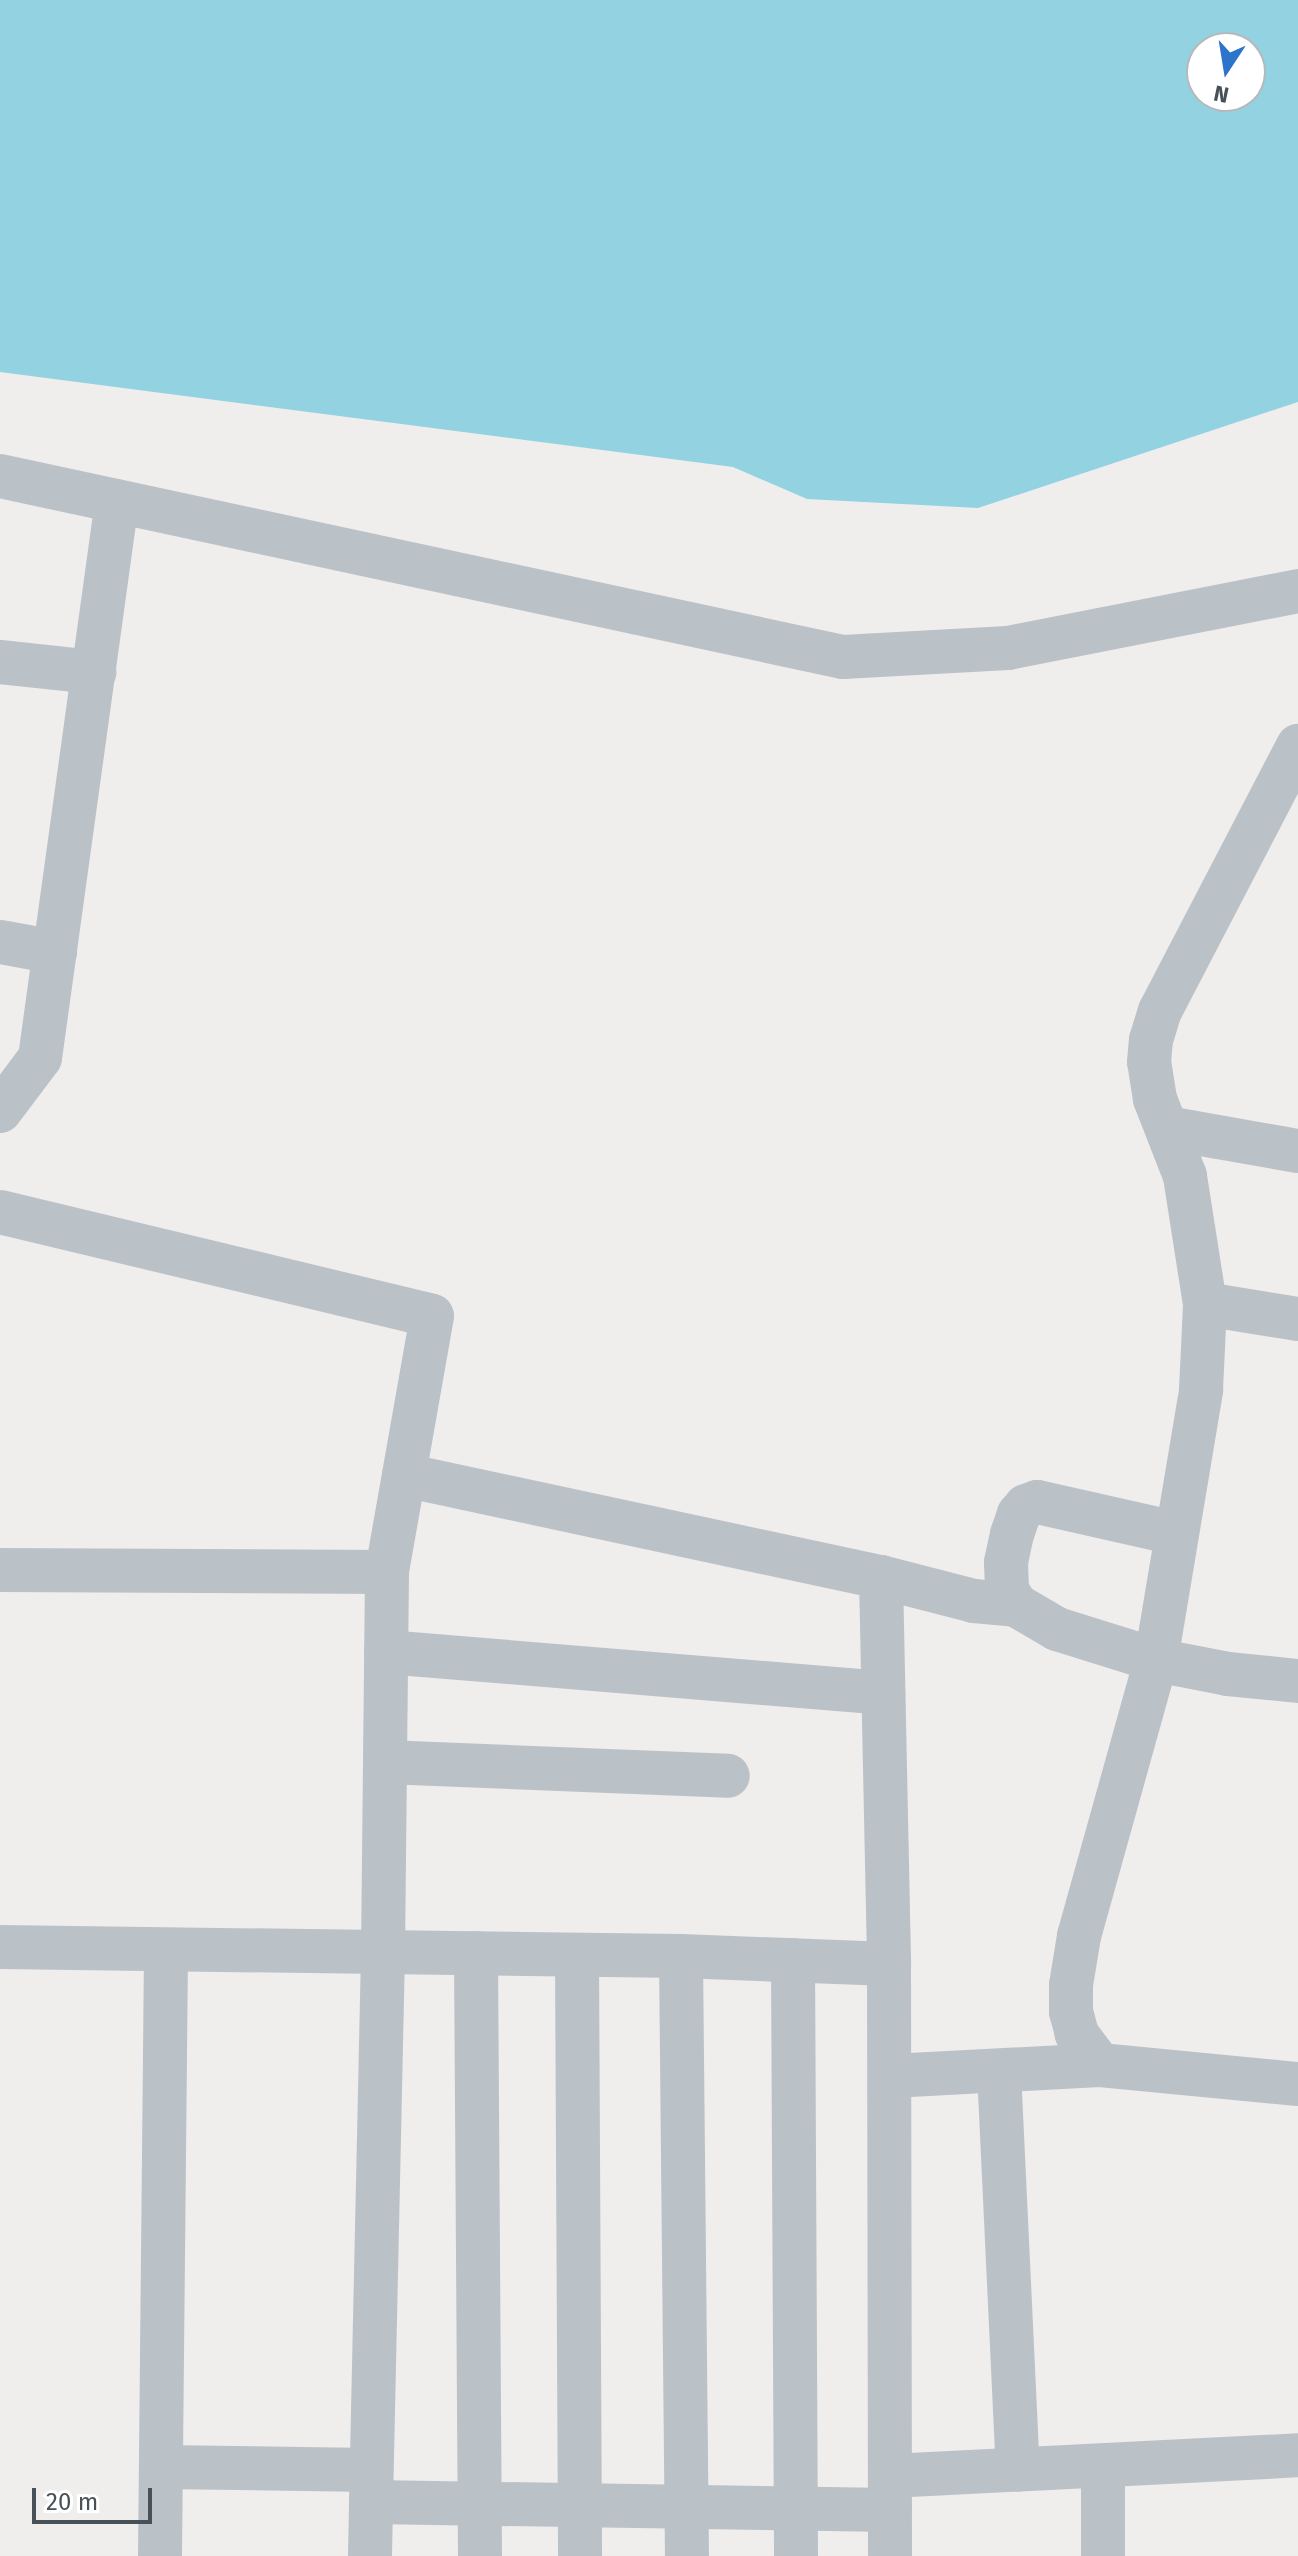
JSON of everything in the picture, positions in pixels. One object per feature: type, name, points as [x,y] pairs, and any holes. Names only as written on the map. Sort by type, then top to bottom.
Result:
[{"type":"street","points":[[0,476],[843,657],[1008,648],[1298,591]]},
{"type":"street","points":[[0,1111],[40,1058],[117,501]]},
{"type":"street","points":[[0,662],[94,672]]},
{"type":"street","points":[[1090,2066],[1071,2012],[1071,1985],[1079,1936],[1156,1660],[1201,1390],[1205,1304],[1185,1176],[1155,1099],[1150,1051],[1160,1011],[1298,746]]},
{"type":"street","points":[[0,942],[55,952]]},
{"type":"street","points":[[1167,1128],[1298,1151]]},
{"type":"street","points":[[0,1212],[432,1316],[387,1572],[383,1953],[370,2556]]},
{"type":"street","points":[[1205,1304],[1298,1319]]},
{"type":"street","points":[[404,1475],[975,1599],[1156,1660],[1293,1671]]},
{"type":"street","points":[[975,1599],[1007,1590],[1006,1562],[1012,1534],[1026,1506],[1046,1502],[1175,1533]]},
{"type":"street","points":[[0,1570],[387,1572]]},
{"type":"street","points":[[881,1577],[891,2076],[890,2556]]},
{"type":"street","points":[[386,1652],[883,1693]]},
{"type":"street","points":[[385,1762],[728,1776]]},
{"type":"street","points":[[0,1947],[681,1956],[889,1964]]},
{"type":"street","points":[[160,2556],[166,1950]]},
{"type":"street","points":[[476,1953],[480,2556]]},
{"type":"street","points":[[577,1955],[580,2556]]},
{"type":"street","points":[[681,1956],[687,2556]]},
{"type":"street","points":[[793,1960],[796,2556]]},
{"type":"street","points":[[891,2076],[1090,2066],[1298,2084]]},
{"type":"street","points":[[999,2071],[1018,2470]]},
{"type":"street","points":[[161,2467],[371,2486],[481,2503],[796,2509],[1018,2470],[1298,2455]]},
{"type":"street","points":[[1103,2466],[1103,2556]]},
{"type":"water","points":[[0,0],[1298,0],[1298,402],[978,508],[807,499],[733,467],[0,372]]}]
